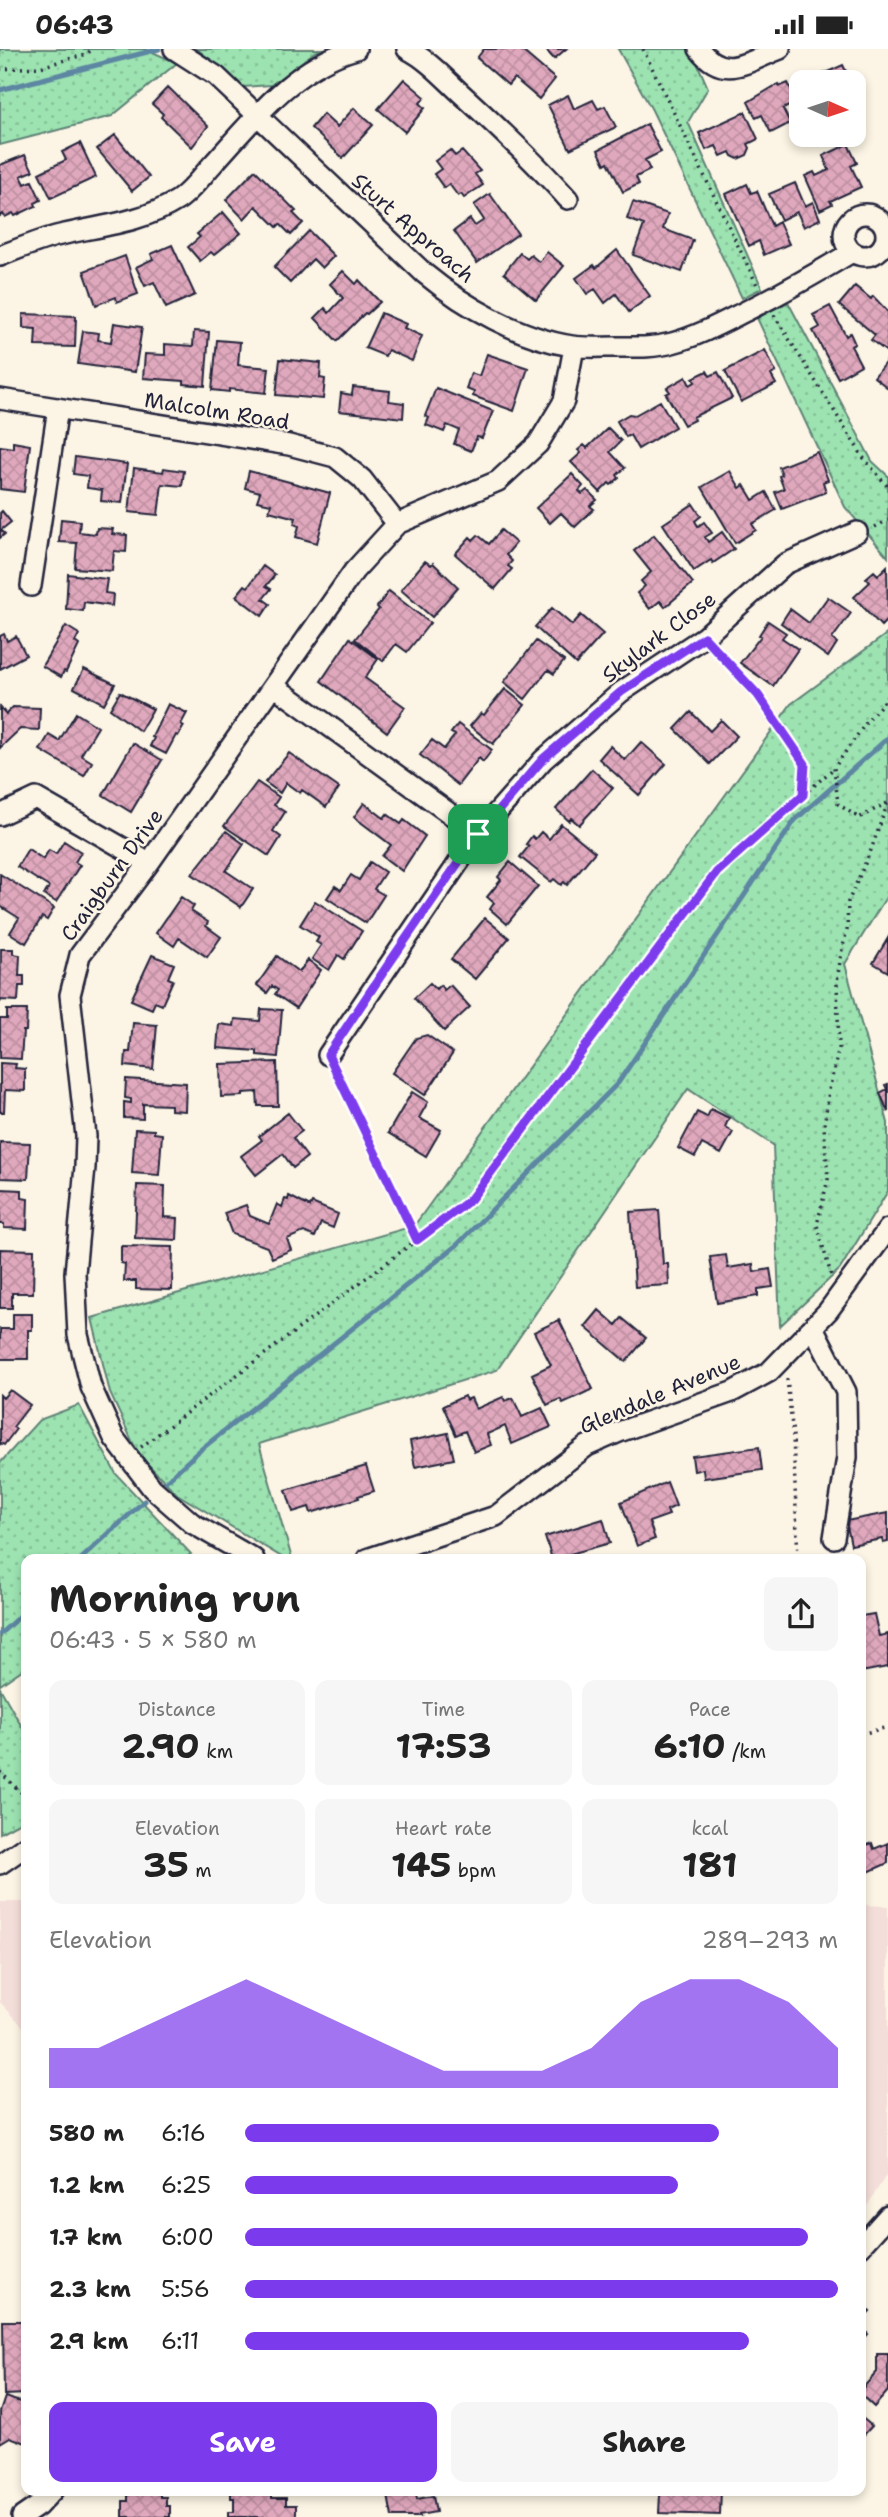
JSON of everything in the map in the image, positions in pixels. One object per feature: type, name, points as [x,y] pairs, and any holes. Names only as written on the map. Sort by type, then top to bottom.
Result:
[{"type":"street","name":"Sturt Approach","points":[[174,49],[216,76],[425,274],[450,294],[494,320],[556,343],[574,347],[645,348],[671,343],[709,330],[809,279],[852,251]]},
{"type":"street","points":[[0,256],[53,237],[146,216],[180,198],[274,97],[314,66],[338,54],[356,49]]},
{"type":"street","points":[[699,49],[708,61],[718,67],[732,68],[780,49]]},
{"type":"street","points":[[414,50],[530,157],[568,199]]},
{"type":"street","points":[[883,211],[884,251],[870,255],[852,251],[844,234],[848,222],[859,214],[873,215],[883,211]]},
{"type":"street","name":"Craigburn Drive","points":[[245,1554],[192,1523],[152,1488],[114,1437],[91,1387],[78,1335],[75,1273],[86,1136],[70,995],[80,955],[149,863],[354,571],[397,524],[498,481],[538,444],[564,401],[574,347]]},
{"type":"street","name":"Malcolm Road","points":[[0,399],[289,445],[335,457],[362,479],[397,524]]},
{"type":"street","points":[[32,586],[58,408]]},
{"type":"street","name":"Skylark Close","points":[[328,1055],[478,834],[543,759],[621,692],[704,637],[785,564],[857,532]]},
{"type":"street","points":[[274,686],[478,834]]},
{"type":"street","points":[[0,815],[36,798],[149,863]]},
{"type":"street","name":"Glendale Avenue","points":[[382,1554],[496,1516],[587,1446],[732,1392],[769,1372],[839,1297],[888,1229]]},
{"type":"street","points":[[813,1327],[846,1392],[847,1457],[834,1538]]},
{"type":"street","points":[[0,1855],[21,1849]]},
{"type":"street","points":[[0,1864],[21,1849]]},
{"type":"street","points":[[866,2240],[888,2216]]},
{"type":"street","points":[[22,2517],[47,2496]]},
{"type":"path","points":[[0,69],[40,67],[87,54],[92,49]]},
{"type":"path","points":[[643,49],[765,301],[863,457],[888,487]]},
{"type":"path","points":[[704,637],[758,695],[805,764],[803,795]]},
{"type":"path","points":[[128,1457],[470,1200],[717,872],[834,768],[888,697]]},
{"type":"path","points":[[834,768],[838,804],[848,811],[859,818],[888,803]]},
{"type":"path","points":[[839,1297],[817,1225],[828,1179],[824,1127],[839,1048],[837,982],[847,930],[848,902],[888,803]]},
{"type":"path","points":[[328,1055],[417,1240]]},
{"type":"path","points":[[785,1356],[793,1436],[798,1554]]},
{"type":"path","points":[[866,1733],[888,1727]]},
{"type":"path","points":[[0,1773],[21,1792]]},
{"type":"shaded area","points":[[0,1902],[21,1902],[21,2025],[0,2002]]},
{"type":"shaded area","points":[[866,1905],[888,1906],[888,2172],[866,2208]]},
{"type":"green space","points":[[0,49],[146,49],[177,63],[112,116],[0,145]]},
{"type":"green space","points":[[197,49],[326,49],[315,52],[271,85],[243,87]]},
{"type":"green space","points":[[618,49],[691,49],[708,88],[688,122],[762,288],[742,298],[652,110]]},
{"type":"green space","points":[[788,302],[872,461],[888,476],[888,557],[845,507],[757,318]]},
{"type":"green space","points":[[888,633],[888,894],[845,964],[888,1123],[888,1191],[840,1269],[780,1326],[773,1145],[688,1089],[497,1370],[259,1444],[291,1554],[277,1554],[177,1494],[138,1454],[110,1393],[92,1318],[414,1226],[791,704]]},
{"type":"green space","points":[[79,1405],[116,1474],[191,1554],[21,1554],[21,1670],[0,1685],[0,1463],[39,1420]]},
{"type":"green space","points":[[0,1688],[21,1725],[21,1822],[0,1833]]},
{"type":"building","points":[[484,49],[520,49],[555,79],[539,99],[514,78],[508,85],[477,58]]},
{"type":"building","points":[[545,49],[566,49],[554,59]]},
{"type":"building","points":[[843,65],[845,70],[832,70]]},
{"type":"building","points":[[404,79],[425,97],[420,103],[425,108],[405,132],[378,109]]},
{"type":"building","points":[[788,83],[789,85],[789,106],[783,109],[789,124],[771,133],[762,115],[756,118],[748,102],[778,84],[779,87]]},
{"type":"building","points":[[168,87],[208,126],[192,147],[161,117],[163,114],[152,104]]},
{"type":"building","points":[[568,95],[574,109],[593,100],[598,109],[605,106],[616,127],[570,149],[548,105]]},
{"type":"building","points":[[354,108],[373,125],[343,158],[311,128],[323,114],[337,127]]},
{"type":"building","points":[[745,112],[758,139],[748,144],[750,148],[747,155],[738,159],[730,152],[721,156],[716,146],[706,150],[699,133]]},
{"type":"building","points":[[647,124],[661,152],[645,160],[650,170],[636,177],[639,184],[623,192],[608,162],[605,164],[598,150]]},
{"type":"building","points":[[115,135],[149,177],[132,191],[97,149]]},
{"type":"building","points":[[80,143],[96,177],[51,198],[39,173],[66,160],[62,152]]},
{"type":"building","points":[[842,147],[849,147],[857,163],[851,166],[861,187],[830,201],[832,204],[820,210],[805,176],[814,172],[816,176],[829,170],[823,156]]},
{"type":"building","points":[[450,150],[455,156],[462,151],[480,171],[475,174],[483,185],[464,198],[461,194],[458,196],[449,184],[444,188],[434,174],[441,169],[435,161]]},
{"type":"building","points":[[25,155],[33,171],[21,176],[25,184],[32,181],[41,200],[35,203],[36,206],[15,216],[13,213],[0,216],[0,165]]},
{"type":"building","points":[[255,170],[296,211],[293,213],[303,223],[291,235],[280,224],[277,227],[256,206],[244,219],[226,200]]},
{"type":"building","points":[[795,183],[805,206],[813,202],[820,219],[804,227],[797,212],[781,220],[769,194]]},
{"type":"building","points":[[747,184],[751,193],[757,191],[772,226],[779,222],[789,244],[764,255],[759,241],[749,246],[726,194]]},
{"type":"building","points":[[490,194],[518,234],[477,263],[454,231],[470,219],[475,226],[484,220],[474,205]]},
{"type":"building","points":[[633,202],[668,214],[663,229],[693,240],[682,272],[633,255],[644,225],[627,219]]},
{"type":"building","points":[[223,212],[241,233],[214,255],[211,252],[200,261],[188,247],[200,237],[197,234]]},
{"type":"building","points":[[309,231],[334,256],[322,268],[313,259],[290,283],[274,267]]},
{"type":"building","points":[[172,245],[195,295],[166,308],[154,282],[145,286],[136,267],[153,259],[151,254]]},
{"type":"building","points":[[617,250],[650,296],[629,312],[616,294],[605,303],[595,289],[587,294],[576,278],[594,265],[596,268]]},
{"type":"building","points":[[547,252],[564,266],[536,300],[504,273],[520,253],[527,259],[531,255],[539,262]]},
{"type":"building","points":[[125,256],[138,294],[117,302],[116,297],[96,305],[84,271]]},
{"type":"building","points":[[343,271],[356,284],[359,280],[380,302],[337,341],[315,318],[325,308],[329,313],[343,298],[330,284]]},
{"type":"building","points":[[855,286],[871,299],[873,296],[888,312],[887,352],[871,340],[875,335],[839,305]]},
{"type":"building","points":[[830,306],[846,336],[850,333],[855,344],[851,346],[861,365],[838,378],[813,331],[820,327],[813,315]]},
{"type":"building","points":[[381,313],[406,324],[404,328],[422,336],[412,361],[388,350],[385,356],[365,348]]},
{"type":"building","points":[[23,314],[76,316],[75,347],[35,346],[36,329],[23,328]]},
{"type":"building","points":[[114,323],[142,327],[135,372],[78,364],[83,331],[99,333],[98,340],[111,342]]},
{"type":"building","points":[[194,331],[209,332],[205,386],[184,384],[184,381],[143,378],[145,354],[165,355],[165,344],[193,346]]},
{"type":"building","points":[[217,340],[240,342],[238,365],[269,368],[266,393],[212,390]]},
{"type":"building","points":[[765,350],[776,372],[771,375],[776,384],[741,402],[725,371]]},
{"type":"building","points":[[487,354],[528,368],[514,411],[473,396],[474,392],[466,389],[471,373],[479,376]]},
{"type":"building","points":[[280,359],[321,363],[320,378],[325,379],[323,399],[276,395]]},
{"type":"building","points":[[888,359],[888,388],[874,377]]},
{"type":"building","points":[[707,371],[710,376],[718,372],[732,398],[693,417],[694,420],[684,425],[666,394],[670,392],[667,388],[686,377],[690,385],[695,382],[693,378]]},
{"type":"building","points":[[353,387],[390,391],[389,401],[404,403],[403,418],[339,411],[341,393],[352,395]]},
{"type":"building","points":[[436,388],[493,411],[482,438],[477,437],[471,451],[454,444],[459,430],[447,425],[444,432],[426,425],[429,418],[425,416]]},
{"type":"building","points":[[660,401],[675,427],[638,449],[630,435],[626,437],[617,421],[629,414],[635,415]]},
{"type":"building","points":[[608,428],[621,441],[610,452],[625,468],[617,475],[619,478],[600,492],[571,462],[581,453],[578,450],[584,445],[587,448]]},
{"type":"building","points":[[13,442],[30,445],[24,492],[0,489],[0,446],[13,448]]},
{"type":"building","points":[[817,452],[828,480],[823,482],[826,492],[782,509],[775,492],[784,489],[779,467]]},
{"type":"building","points":[[75,457],[127,464],[122,503],[101,501],[102,490],[87,488],[88,476],[73,474]]},
{"type":"building","points":[[134,468],[163,472],[164,468],[184,471],[182,486],[162,484],[158,515],[129,512]]},
{"type":"building","points":[[249,471],[330,493],[317,543],[296,537],[299,526],[294,524],[296,518],[269,511],[271,504],[257,501],[260,492],[245,488]]},
{"type":"building","points":[[730,471],[740,488],[744,485],[753,500],[766,492],[776,510],[752,524],[756,530],[735,543],[702,487]]},
{"type":"building","points":[[572,474],[583,486],[579,491],[582,494],[587,490],[597,500],[590,506],[594,509],[575,527],[561,513],[550,523],[536,508]]},
{"type":"building","points":[[693,504],[701,516],[695,521],[698,526],[704,522],[712,533],[705,537],[708,542],[722,532],[734,549],[713,563],[711,560],[694,571],[663,524]]},
{"type":"building","points":[[2,511],[11,522],[1,530],[5,534],[0,538],[0,513]]},
{"type":"building","points":[[61,519],[80,521],[79,532],[96,534],[97,528],[113,529],[112,534],[127,535],[126,552],[114,551],[112,571],[75,568],[77,543],[59,542]]},
{"type":"building","points":[[501,530],[516,543],[506,555],[512,561],[508,566],[512,569],[495,589],[455,554],[470,537],[473,540],[478,535],[489,544]]},
{"type":"building","points":[[654,535],[693,583],[665,607],[660,601],[650,609],[637,593],[645,586],[641,581],[651,572],[634,551]]},
{"type":"building","points":[[425,561],[431,565],[433,563],[458,587],[432,617],[401,590]]},
{"type":"building","points":[[263,566],[275,575],[266,586],[271,589],[263,599],[270,604],[262,616],[236,596],[245,585],[248,587]]},
{"type":"building","points":[[887,566],[888,619],[881,626],[854,597],[870,582],[866,578],[874,571],[878,575]]},
{"type":"building","points":[[68,574],[107,579],[105,593],[113,594],[112,606],[84,602],[83,611],[66,609]]},
{"type":"building","points":[[389,591],[430,623],[407,652],[396,644],[383,661],[355,639],[379,609],[377,607]]},
{"type":"building","points":[[828,597],[851,613],[832,639],[837,643],[828,657],[781,623],[790,609],[809,623]]},
{"type":"building","points":[[552,608],[572,625],[581,615],[603,634],[576,664],[535,627]]},
{"type":"building","points":[[768,621],[786,633],[782,638],[798,649],[773,686],[740,663],[761,636],[759,635]]},
{"type":"building","points":[[66,626],[79,634],[75,642],[79,645],[61,677],[42,666]]},
{"type":"building","points":[[4,634],[7,641],[16,636],[26,655],[0,669],[0,636]]},
{"type":"building","points":[[350,638],[378,659],[365,678],[405,707],[387,732],[321,681]]},
{"type":"building","points":[[536,641],[564,661],[554,674],[548,670],[525,699],[504,682]]},
{"type":"building","points":[[84,669],[115,684],[104,704],[74,688]]},
{"type":"building","points":[[505,689],[525,705],[493,744],[470,726],[481,713],[484,715]]},
{"type":"building","points":[[120,692],[153,709],[140,731],[110,709]]},
{"type":"building","points":[[168,704],[187,713],[181,724],[184,726],[166,754],[150,746]]},
{"type":"building","points":[[0,707],[6,714],[13,707],[40,708],[39,730],[20,729],[0,748]]},
{"type":"building","points":[[691,712],[710,731],[721,720],[737,736],[710,764],[675,729]]},
{"type":"building","points":[[76,713],[98,727],[81,755],[92,762],[84,776],[40,750],[49,735],[59,741]]},
{"type":"building","points":[[458,724],[492,750],[483,762],[479,758],[458,785],[420,755],[432,740],[444,749],[455,735],[451,733]]},
{"type":"building","points":[[641,742],[666,764],[639,795],[599,759],[610,746],[625,760]]},
{"type":"building","points":[[133,743],[162,760],[131,812],[103,795]]},
{"type":"building","points":[[289,753],[339,788],[326,807],[302,790],[300,793],[286,783],[280,793],[265,782]]},
{"type":"building","points":[[592,769],[613,788],[579,825],[571,818],[569,821],[556,809]]},
{"type":"building","points":[[257,782],[279,797],[274,805],[285,812],[273,831],[281,837],[269,856],[224,826]]},
{"type":"building","points":[[364,803],[384,818],[387,814],[401,824],[404,820],[425,836],[402,871],[382,856],[391,845],[354,817]]},
{"type":"building","points":[[561,824],[595,852],[567,885],[564,882],[561,885],[554,879],[551,882],[520,857],[529,846],[526,844],[532,836],[535,839],[541,832],[549,839]]},
{"type":"building","points":[[226,831],[244,844],[226,871],[253,889],[241,907],[192,874]]},
{"type":"building","points":[[64,841],[81,852],[75,862],[80,865],[56,902],[44,895],[49,887],[17,867],[28,849],[43,859],[49,850],[56,854]]},
{"type":"building","points":[[370,862],[385,872],[374,889],[384,895],[366,923],[327,898],[335,886],[341,890],[351,875],[359,880]]},
{"type":"building","points":[[510,862],[538,886],[507,924],[490,909],[494,903],[487,897],[501,880],[498,877]]},
{"type":"building","points":[[0,874],[54,908],[47,920],[42,917],[26,943],[10,933],[19,918],[0,906]]},
{"type":"building","points":[[181,897],[194,906],[191,911],[208,922],[206,926],[221,937],[207,957],[179,938],[174,946],[156,933]]},
{"type":"building","points":[[315,901],[362,931],[344,959],[338,955],[329,970],[312,959],[321,945],[316,942],[319,937],[300,925]]},
{"type":"building","points":[[485,918],[509,938],[475,979],[451,959]]},
{"type":"building","points":[[888,938],[888,972],[873,963]]},
{"type":"building","points":[[1,949],[13,949],[13,954],[20,955],[19,976],[24,976],[24,986],[19,986],[18,1001],[1,1000],[0,1003]]},
{"type":"building","points":[[152,955],[174,964],[168,978],[173,980],[162,1005],[155,1002],[152,1009],[131,1000]]},
{"type":"building","points":[[277,956],[299,972],[308,960],[321,970],[296,1008],[275,994],[278,990],[272,986],[267,993],[257,985]]},
{"type":"building","points":[[430,983],[436,989],[440,985],[444,990],[450,985],[470,1007],[444,1031],[414,998]]},
{"type":"building","points":[[261,1009],[282,1010],[278,1057],[257,1055],[257,1051],[217,1048],[219,1024],[234,1026],[235,1019],[260,1021]]},
{"type":"building","points":[[7,1010],[27,1010],[21,1059],[0,1058],[0,1019],[7,1019]]},
{"type":"building","points":[[133,1023],[157,1025],[153,1069],[125,1066],[126,1052],[130,1052]]},
{"type":"building","points":[[427,1035],[453,1053],[425,1095],[392,1073],[416,1038]]},
{"type":"building","points":[[277,1062],[278,1106],[258,1106],[257,1092],[221,1097],[220,1064]]},
{"type":"building","points":[[0,1063],[16,1064],[15,1068],[25,1069],[25,1091],[5,1090],[4,1112],[0,1112]]},
{"type":"building","points":[[126,1079],[186,1083],[185,1111],[171,1110],[171,1105],[143,1104],[143,1119],[124,1118],[124,1102],[131,1103],[131,1099],[125,1098]]},
{"type":"building","points":[[888,1084],[888,1112],[880,1093],[887,1089],[885,1085]]},
{"type":"building","points":[[412,1092],[428,1102],[419,1118],[441,1130],[426,1156],[388,1133]]},
{"type":"building","points":[[711,1109],[729,1118],[725,1127],[733,1132],[721,1154],[702,1144],[695,1157],[678,1148],[697,1112],[707,1117]]},
{"type":"building","points":[[288,1113],[302,1131],[293,1138],[307,1157],[293,1168],[283,1154],[256,1175],[241,1156],[262,1140],[259,1136]]},
{"type":"building","points":[[135,1129],[154,1130],[154,1133],[162,1134],[159,1175],[132,1173]]},
{"type":"building","points":[[0,1142],[30,1143],[28,1179],[0,1178]]},
{"type":"building","points":[[137,1185],[165,1186],[164,1217],[178,1218],[177,1240],[135,1238]]},
{"type":"building","points":[[1,1189],[22,1190],[22,1198],[28,1199],[27,1229],[4,1228],[4,1224],[0,1224]]},
{"type":"building","points":[[289,1196],[310,1207],[312,1203],[338,1214],[333,1228],[321,1223],[315,1237],[304,1232],[287,1239],[291,1250],[272,1258],[267,1247],[232,1234],[224,1213],[246,1205],[250,1216],[269,1224],[277,1204],[282,1207]]},
{"type":"building","points":[[659,1210],[663,1264],[668,1264],[669,1285],[635,1287],[630,1212]]},
{"type":"building","points":[[121,1246],[173,1247],[172,1290],[136,1289],[136,1281],[124,1281],[125,1264],[121,1263]]},
{"type":"building","points":[[0,1249],[34,1250],[33,1293],[12,1293],[12,1308],[0,1308]]},
{"type":"building","points":[[726,1255],[728,1268],[753,1264],[754,1272],[770,1269],[773,1287],[758,1289],[758,1296],[717,1303],[710,1257]]},
{"type":"building","points":[[599,1310],[616,1325],[622,1318],[646,1338],[626,1362],[585,1327]]},
{"type":"building","points":[[13,1314],[32,1314],[32,1330],[28,1330],[28,1359],[0,1359],[0,1329],[13,1329]]},
{"type":"building","points":[[559,1320],[593,1389],[563,1403],[560,1399],[547,1405],[532,1374],[551,1365],[534,1332]]},
{"type":"building","points":[[10,1390],[30,1405],[13,1427],[16,1429],[4,1445],[0,1445],[0,1395],[3,1398]]},
{"type":"building","points":[[464,1396],[466,1400],[471,1398],[476,1409],[503,1397],[505,1401],[513,1398],[522,1417],[542,1408],[551,1427],[512,1444],[505,1426],[487,1434],[491,1445],[474,1452],[465,1431],[456,1435],[443,1406]]},
{"type":"building","points":[[448,1433],[454,1459],[415,1467],[410,1441]]},
{"type":"building","points":[[759,1447],[762,1470],[704,1478],[703,1469],[694,1471],[692,1456]]},
{"type":"building","points":[[366,1466],[374,1491],[311,1513],[309,1507],[293,1512],[286,1490]]},
{"type":"building","points":[[667,1482],[676,1506],[667,1510],[669,1515],[649,1522],[655,1539],[637,1546],[621,1502]]},
{"type":"building","points":[[888,1513],[888,1542],[883,1543],[882,1539],[851,1545],[846,1521]]},
{"type":"building","points":[[603,1519],[610,1543],[570,1554],[550,1554],[545,1537]]},
{"type":"building","points":[[874,1614],[879,1636],[888,1634],[888,1667],[866,1671],[866,1615]]},
{"type":"building","points":[[872,1843],[874,1849],[888,1843],[888,1863],[866,1873],[866,1845]]},
{"type":"building","points":[[3,2321],[21,2321],[21,2394],[4,2395]]},
{"type":"building","points":[[877,2354],[888,2354],[888,2391],[874,2407],[866,2400],[866,2384],[877,2372]]},
{"type":"building","points":[[5,2397],[21,2402],[21,2441],[10,2437],[0,2443],[0,2412]]},
{"type":"building","points":[[866,2421],[872,2426],[866,2433]]},
{"type":"building","points":[[128,2496],[166,2497],[166,2506],[170,2506],[170,2517],[123,2517],[123,2501],[128,2501]]},
{"type":"building","points":[[272,2496],[286,2498],[286,2505],[296,2505],[296,2517],[228,2517],[228,2512],[234,2512],[234,2498],[231,2498]]},
{"type":"building","points":[[388,2496],[416,2496],[417,2499],[433,2496],[436,2512],[419,2515],[420,2517],[392,2517]]},
{"type":"building","points":[[660,2496],[721,2496],[720,2515],[659,2513]]},
{"type":"waterway","points":[[0,90],[159,49]]},
{"type":"waterway","points":[[166,1481],[199,1451],[457,1245],[618,1083],[795,820],[888,738]]},
{"type":"waterway","points":[[86,1554],[144,1501]]},
{"type":"waterway","points":[[0,1634],[21,1615]]},
{"type":"route","points":[[704,637],[758,695],[805,764],[803,795],[717,872],[470,1200],[417,1240],[328,1055],[478,834],[543,759],[621,692],[704,637]]}]
